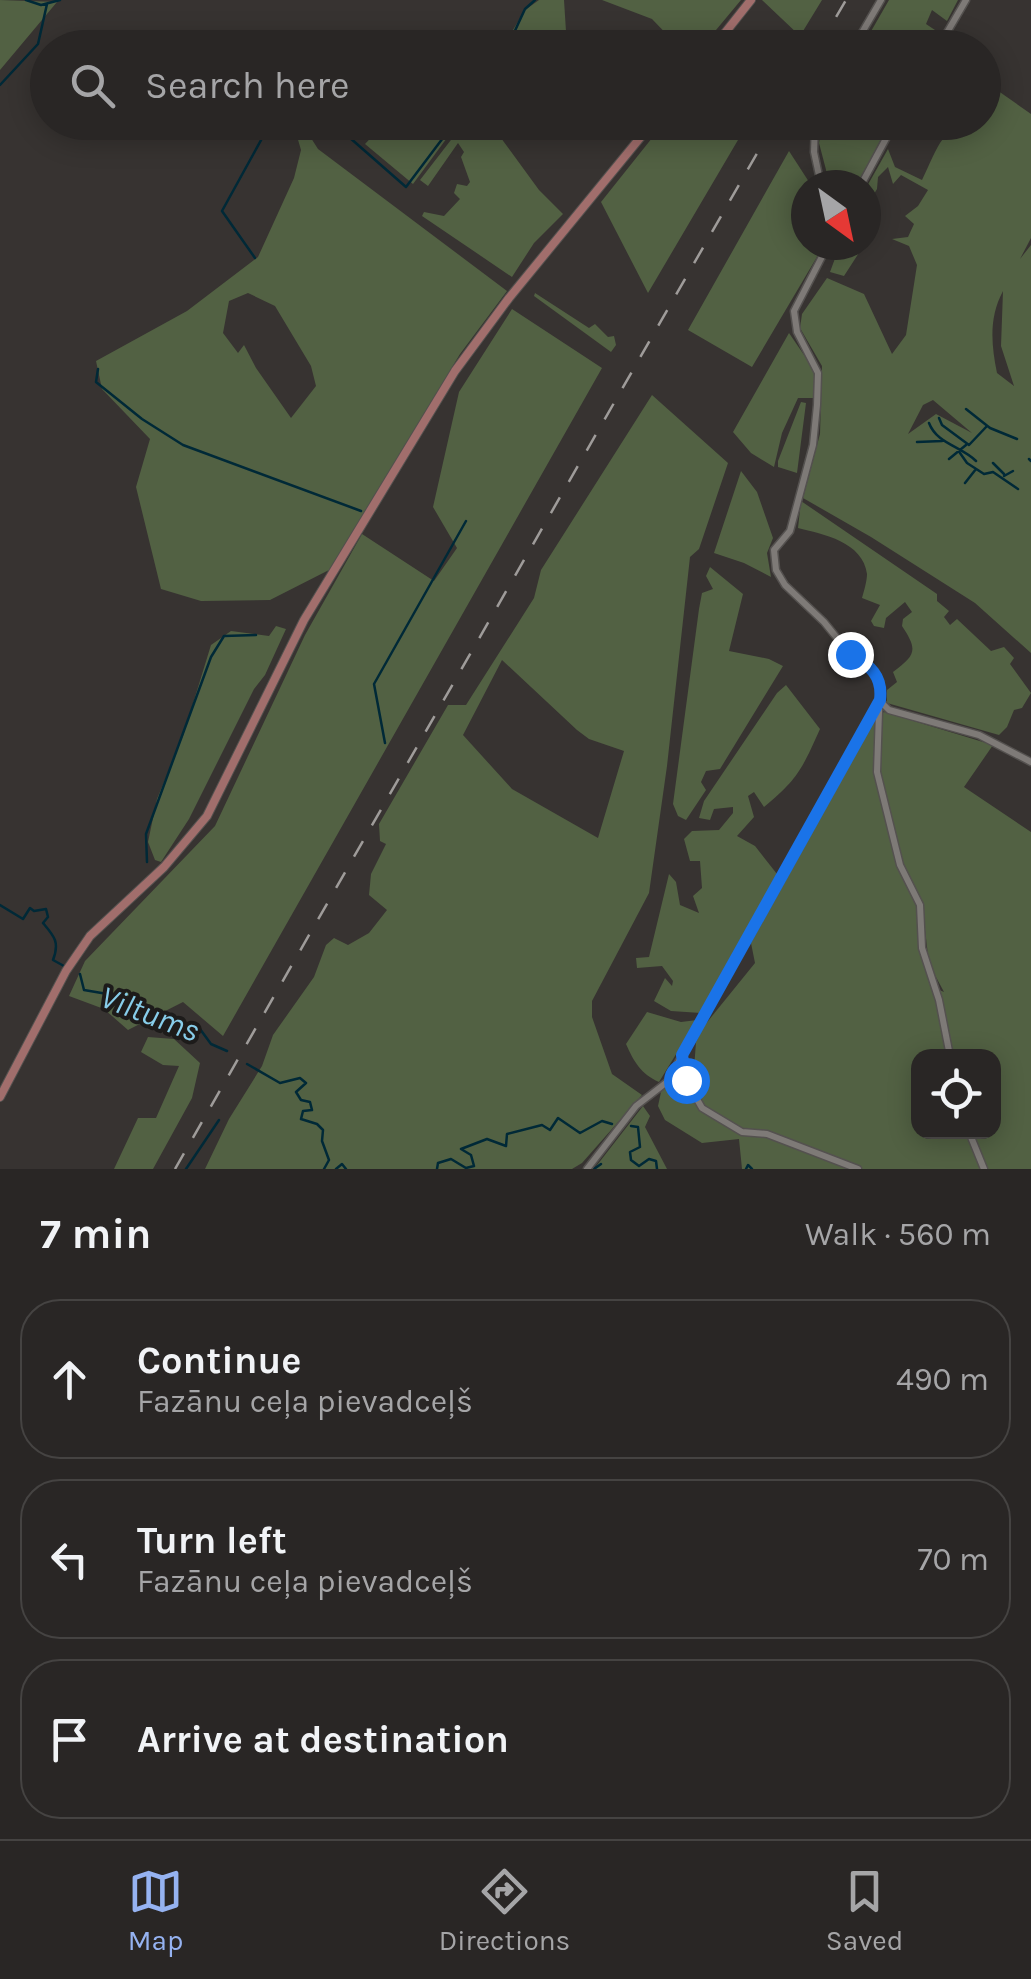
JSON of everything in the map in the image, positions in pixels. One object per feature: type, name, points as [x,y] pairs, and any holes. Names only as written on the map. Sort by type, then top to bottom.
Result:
[{"type":"main road","points":[[727,30],[751,0]]},
{"type":"main road","points":[[0,1096],[66,971],[90,936],[164,867],[207,816],[304,620],[455,371],[509,298],[638,140]]},
{"type":"street","points":[[864,30],[881,0]]},
{"type":"street","points":[[948,30],[966,0]]},
{"type":"street","points":[[814,140],[818,170]]},
{"type":"street","points":[[869,170],[885,140]]},
{"type":"street","points":[[820,260],[794,311],[797,332],[818,373],[813,444],[790,530],[774,550],[776,570],[794,595],[824,622],[850,654],[871,666],[880,682],[877,772],[882,800],[900,865],[920,905],[922,948],[939,1000],[949,1049]]},
{"type":"street","points":[[880,700],[889,710],[998,742],[1031,762]]},
{"type":"street","points":[[588,1169],[636,1106],[667,1082],[880,700]]},
{"type":"street","points":[[682,1055],[686,1080],[702,1108],[742,1132],[767,1134],[858,1169]]},
{"type":"street","points":[[972,1139],[984,1169]]},
{"type":"green space","points":[[0,0],[57,2],[30,30],[0,70]]},
{"type":"green space","points":[[539,0],[564,0],[566,30],[513,30],[525,10]]},
{"type":"green space","points":[[602,0],[741,0],[716,30],[663,30],[652,19]]},
{"type":"green space","points":[[762,0],[822,0],[804,30],[794,30]]},
{"type":"green space","points":[[889,0],[958,0],[947,21],[932,10],[926,24],[935,30],[872,30]]},
{"type":"green space","points":[[1001,93],[1031,114],[1031,238],[1020,259],[1031,245],[1031,653],[975,603],[803,498],[820,434],[822,366],[800,328],[802,314],[827,278],[864,294],[892,354],[906,335],[917,265],[909,246],[892,239],[908,237],[914,224],[905,216],[918,206],[928,190],[901,175],[893,184],[888,167],[881,174],[881,170],[876,170],[888,149],[895,167],[922,180],[942,140],[1001,140]],"holes":[[[1003,291],[1001,346],[1014,386],[997,373],[993,352],[993,321]],[[933,400],[972,433],[936,414],[908,434],[923,405]]]},
{"type":"green space","points":[[298,140],[312,140],[318,149],[507,291],[460,354],[329,570],[270,600],[201,601],[161,589],[136,487],[150,439],[102,389],[96,361],[187,311],[258,257],[294,178],[301,150]],"holes":[[[248,293],[275,306],[311,366],[316,386],[291,418],[244,345],[238,353],[223,333],[229,301]]]},
{"type":"green space","points":[[369,140],[445,140],[413,184],[365,144]]},
{"type":"green space","points":[[451,140],[502,140],[539,190],[563,214],[534,243],[512,277],[422,216],[424,212],[444,216],[460,199],[454,193],[457,184],[467,186],[470,182],[461,157],[464,152],[458,143],[428,186],[420,180]]},
{"type":"green space","points":[[650,140],[738,140],[648,293],[601,202]]},
{"type":"green space","points":[[819,140],[880,140],[866,170],[826,170]]},
{"type":"green space","points":[[789,151],[801,170],[791,170],[791,260],[815,260],[752,367],[688,330]]},
{"type":"green space","points":[[834,260],[854,260],[844,276],[830,272]]},
{"type":"green space","points":[[535,293],[589,328],[595,324],[608,337],[614,336],[616,345],[611,352]]},
{"type":"green space","points":[[512,309],[602,368],[223,1036],[183,1002],[128,1030],[104,1009],[69,996],[85,961],[215,826],[305,635],[362,534],[434,581],[457,548],[433,507],[459,392]]},
{"type":"green space","points":[[789,333],[815,371],[813,398],[798,398],[782,433],[774,467],[751,453],[733,432]]},
{"type":"green space","points":[[652,395],[728,463],[699,549],[690,557],[649,893],[592,1001],[592,1017],[612,1074],[642,1095],[582,1163],[572,1169],[205,1169],[229,1119],[262,1066],[273,1035],[314,977],[326,945],[334,938],[348,945],[369,933],[387,910],[369,895],[371,874],[386,844],[380,841],[379,824],[448,705],[466,705],[534,598],[541,570]],"holes":[[[502,660],[589,739],[624,751],[598,838],[512,789],[463,735]]]},
{"type":"green space","points":[[801,402],[806,403],[797,473],[778,467],[778,461]]},
{"type":"green space","points":[[741,471],[757,492],[773,538],[767,553],[771,577],[714,553]]},
{"type":"green space","points":[[801,501],[937,594],[937,601],[949,611],[944,617],[950,625],[957,619],[991,651],[1004,647],[1014,658],[1010,664],[1031,693],[1022,708],[1014,710],[999,735],[887,703],[887,690],[897,682],[893,672],[912,652],[911,641],[902,626],[903,619],[912,612],[905,602],[886,618],[884,628],[874,626],[871,621],[880,605],[862,598],[867,577],[864,563],[840,541],[798,528]]},
{"type":"green space","points":[[710,567],[743,594],[729,651],[783,666],[720,769],[706,771],[701,782],[706,790],[686,820],[678,816],[673,804],[699,609],[702,593],[713,589],[706,576]]},
{"type":"green space","points":[[276,626],[286,629],[265,675],[254,689],[189,819],[161,862],[155,860],[148,842],[157,799],[183,736],[211,645],[231,631],[269,636]]},
{"type":"green space","points":[[786,685],[820,729],[798,773],[785,789],[764,807],[754,792],[748,796],[754,817],[737,836],[755,846],[777,874],[701,1013],[671,1011],[654,1001],[665,978],[672,986],[673,981],[662,966],[637,968],[636,958],[649,957],[669,874],[676,882],[680,905],[699,913],[693,896],[702,888],[700,861],[690,861],[684,839],[692,831],[719,830],[733,813],[733,807],[714,809],[710,820],[699,818],[704,801]]},
{"type":"green space","points":[[884,712],[993,745],[964,787],[1031,832],[1031,1169],[742,1169],[739,1139],[702,1143],[665,1120],[658,1106],[661,1092],[679,1075],[693,1082],[696,1042],[704,1026],[755,963],[751,943],[875,720],[875,772],[881,803],[898,869],[919,907],[920,952],[932,987],[944,992],[929,964],[922,904],[903,872],[878,771],[880,715]]},
{"type":"green space","points":[[647,1012],[681,1022],[697,1020],[659,1082],[639,1067],[626,1044]]},
{"type":"green space","points":[[148,1037],[174,1039],[200,1063],[192,1098],[153,1169],[114,1169],[138,1118],[156,1118],[179,1066],[163,1065],[141,1052]]},
{"type":"green space","points":[[643,1106],[650,1116],[645,1127],[667,1169],[594,1169]]},
{"type":"waterway","points":[[26,0],[41,5],[60,0]]},
{"type":"waterway","points":[[515,30],[525,9],[535,0]]},
{"type":"waterway","points":[[41,30],[47,4]]},
{"type":"waterway","points":[[0,85],[30,53]]},
{"type":"waterway","points":[[255,258],[222,211],[261,140]]},
{"type":"waterway","points":[[352,140],[406,187],[441,140]]},
{"type":"waterway","points":[[98,369],[96,382],[183,445],[361,511]]},
{"type":"waterway","points":[[966,409],[990,428],[1017,439]]},
{"type":"waterway","points":[[939,418],[942,425],[969,445],[987,426]]},
{"type":"waterway","points":[[929,423],[938,436],[976,461]]},
{"type":"waterway","points":[[917,442],[942,441]]},
{"type":"waterway","points":[[949,459],[966,445]]},
{"type":"waterway","points":[[960,453],[984,474],[993,472],[1018,489]]},
{"type":"waterway","points":[[993,463],[1004,474]]},
{"type":"waterway","points":[[965,483],[976,469]]},
{"type":"waterway","points":[[1004,476],[1013,471]]},
{"type":"waterway","points":[[385,743],[374,684],[466,521]]},
{"type":"waterway","points":[[147,862],[146,834],[211,657],[224,636],[256,635]]},
{"type":"waterway","name":"Viltums","points":[[0,905],[23,919],[30,908],[46,909],[48,917],[43,923],[56,944],[53,960],[64,966]]},
{"type":"waterway","name":"Viltums","points":[[80,974],[84,990],[125,997],[131,1010],[200,1029],[211,1044],[227,1051]]},
{"type":"waterway","name":"Viltums","points":[[247,1064],[280,1083],[300,1078],[306,1083],[296,1092],[301,1100],[310,1102],[312,1110],[303,1111],[301,1119],[323,1130],[322,1141],[329,1160],[324,1169]]},
{"type":"waterway","name":"Viltums","points":[[437,1169],[438,1163],[451,1159],[466,1168],[474,1166],[471,1155],[461,1149],[487,1139],[506,1146],[507,1134],[542,1125],[550,1130],[558,1118],[580,1133],[602,1121],[612,1124]]},
{"type":"waterway","points":[[186,1169],[219,1120]]},
{"type":"waterway","name":"Viltums","points":[[631,1126],[638,1127],[640,1147],[630,1152],[631,1160],[639,1166],[649,1159],[656,1161],[657,1169]]},
{"type":"waterway","name":"Viltums","points":[[336,1169],[342,1164],[346,1169]]},
{"type":"waterway","points":[[594,1169],[601,1164]]},
{"type":"waterway","name":"Viltums","points":[[746,1169],[748,1165],[752,1169]]},
{"type":"railway","points":[[828,30],[846,0]]},
{"type":"railway","points":[[175,1169],[765,140]]},
{"type":"route","points":[[686,1080],[682,1055],[880,700],[878,677],[871,666],[850,654]]}]
